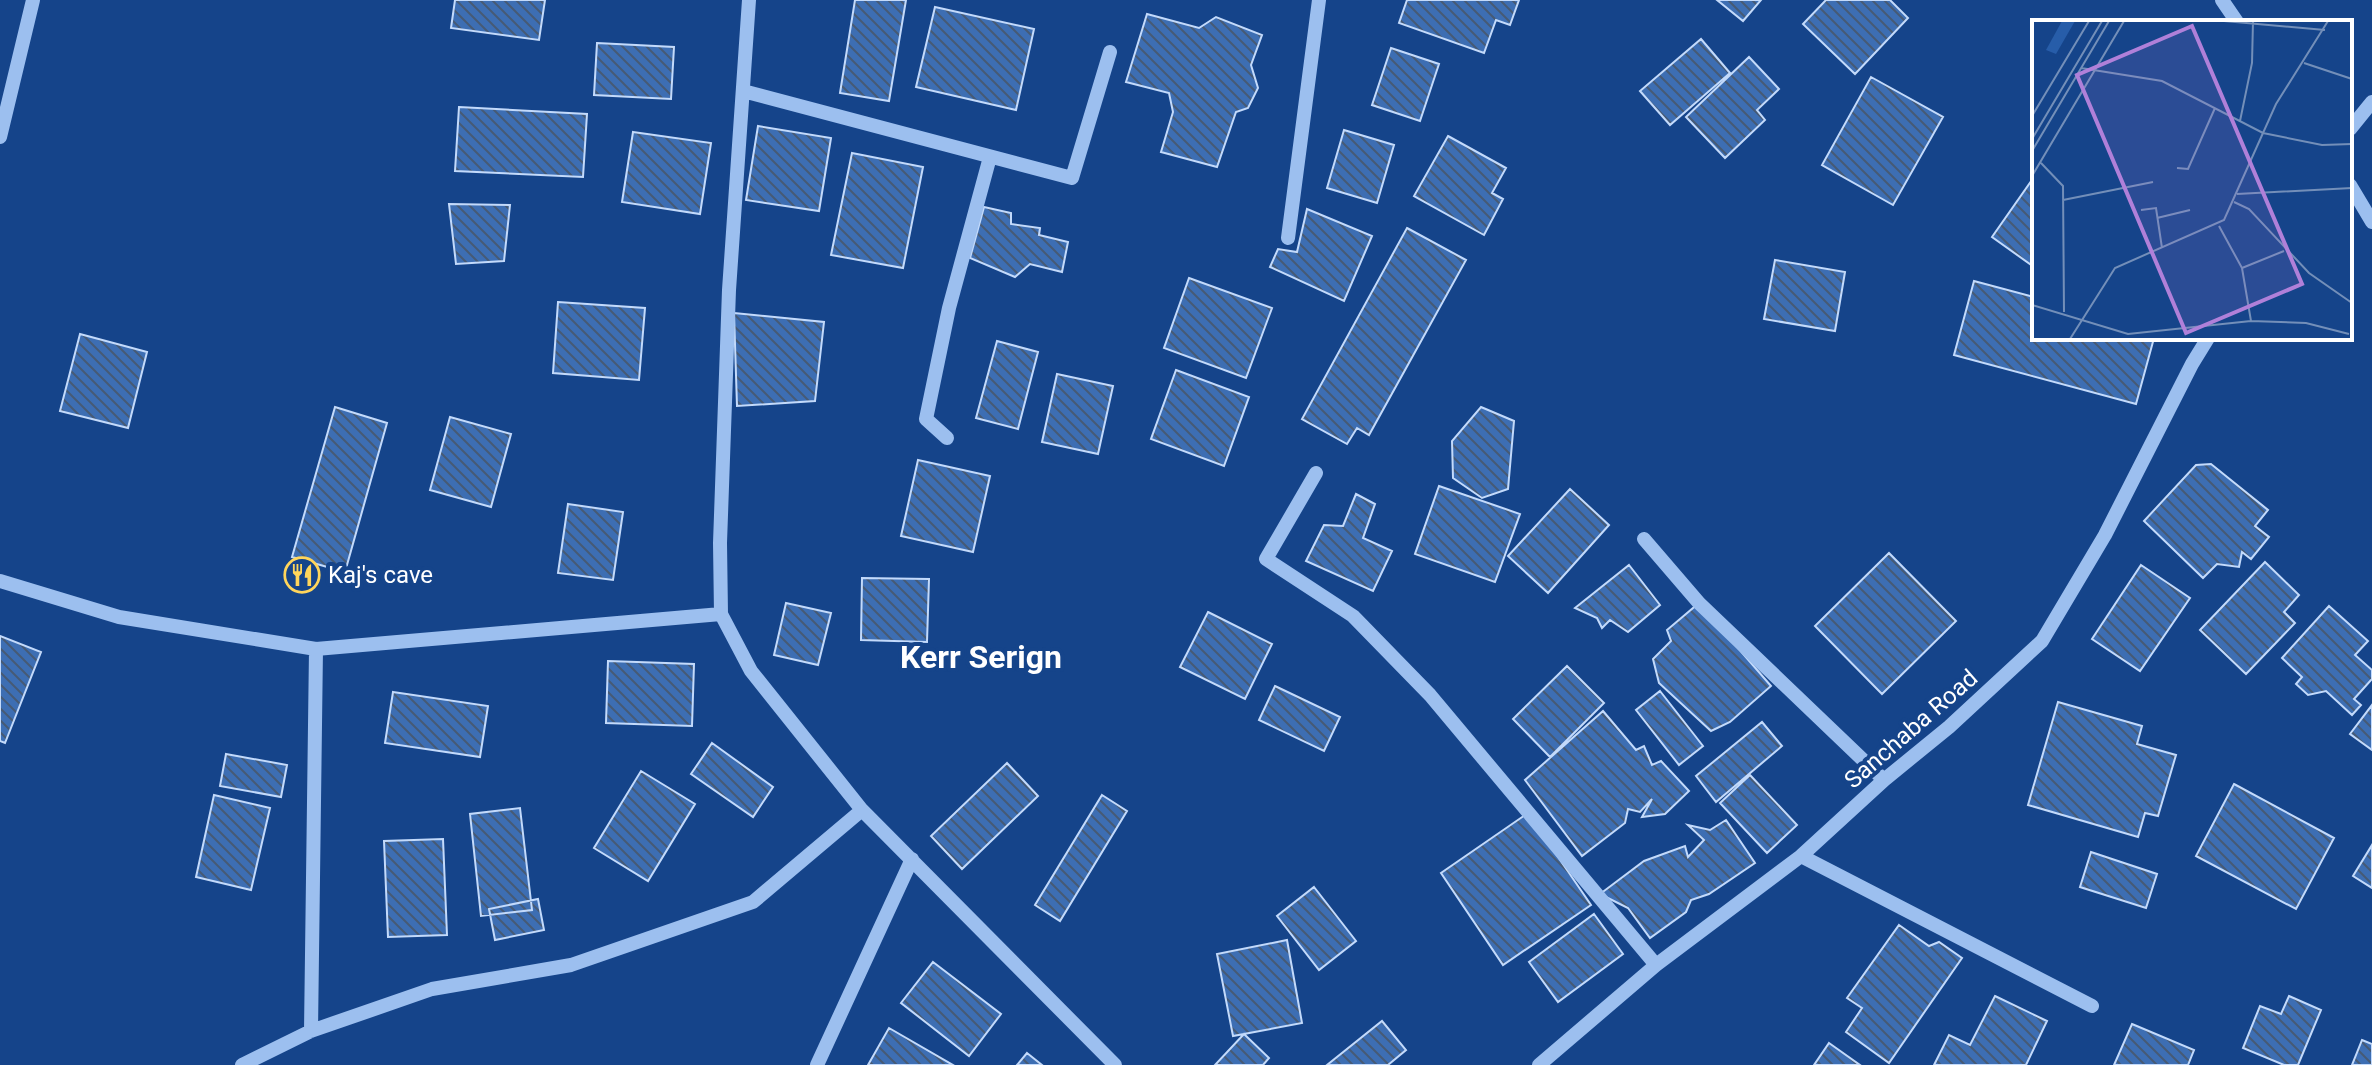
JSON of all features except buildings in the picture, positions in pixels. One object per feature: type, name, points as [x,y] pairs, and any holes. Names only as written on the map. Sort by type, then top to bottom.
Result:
[{"type":"street","points":[[0,137],[33,0]]},
{"type":"street","points":[[749,0],[729,290],[720,543],[721,614],[751,671],[862,810],[1115,1065]]},
{"type":"street","points":[[1288,238],[1319,0]]},
{"type":"street","points":[[2222,0],[2236,20]]},
{"type":"street","points":[[743,91],[1072,178],[1110,52]]},
{"type":"street","points":[[2352,127],[2372,102]]},
{"type":"street","points":[[947,438],[926,419],[949,308],[990,157]]},
{"type":"street","points":[[2352,188],[2372,222]]},
{"type":"street","name":"Sanchaba Road","points":[[1539,1065],[1656,965],[1801,856],[2042,641],[2105,535],[2207,340]]},
{"type":"street","points":[[1316,473],[1266,559],[1353,616],[1419,683],[1656,965]]},
{"type":"street","points":[[1644,539],[1699,603],[1884,780]]},
{"type":"street","points":[[0,581],[119,617],[316,649],[721,614]]},
{"type":"street","points":[[311,1031],[316,649]]},
{"type":"street","points":[[242,1065],[311,1031],[432,989],[571,965],[753,902],[862,810]]},
{"type":"street","points":[[1801,856],[2092,1006]]},
{"type":"street","points":[[817,1065],[912,859]]},
{"type":"place","name":"Kaj's cave","points":[[302,575]]},
{"type":"district","name":"Kerr Serign","points":[[981,657]]}]
